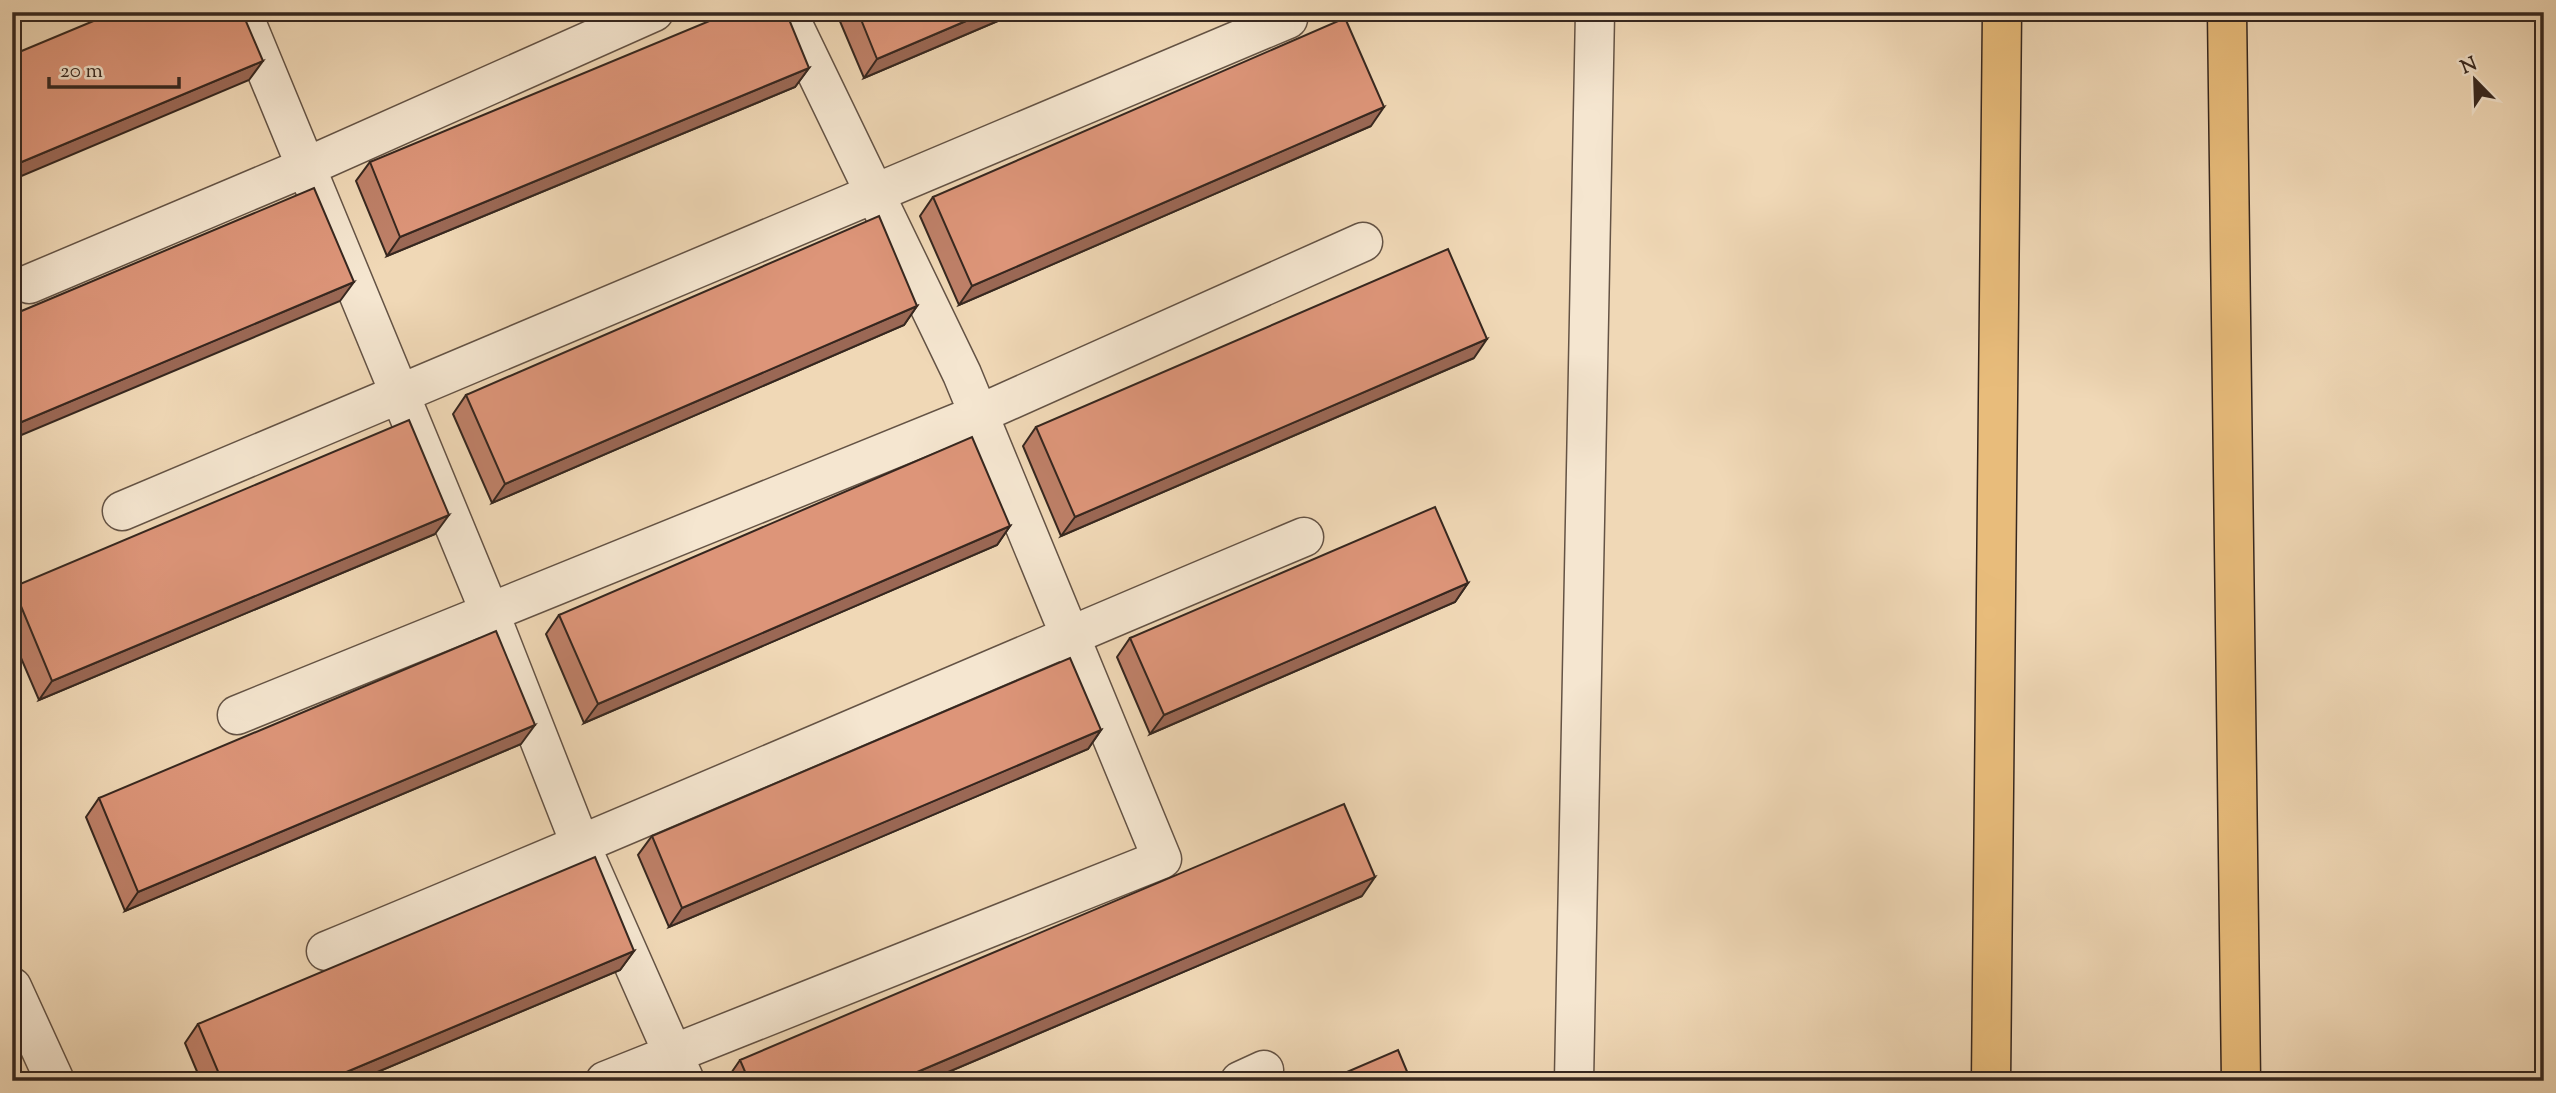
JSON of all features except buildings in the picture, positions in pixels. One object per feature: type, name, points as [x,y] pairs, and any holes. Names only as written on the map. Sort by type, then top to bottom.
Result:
[{"type":"highway","points":[[1991,1081],[2002,12]]},
{"type":"highway","points":[[2227,12],[2241,1081]]},
{"type":"street","points":[[242,12],[489,612],[581,846],[679,1067]]},
{"type":"street","points":[[29,285],[306,167],[654,12]]},
{"type":"street","points":[[606,1081],[679,1067],[1162,859],[979,414],[788,12]]},
{"type":"street","points":[[1574,1081],[1595,12]]},
{"type":"street","points":[[122,511],[1288,19]]},
{"type":"street","points":[[237,715],[979,414],[1363,242]]},
{"type":"street","points":[[326,951],[581,846],[1304,537]]},
{"type":"street","points":[[12,986],[55,1081]]}]
